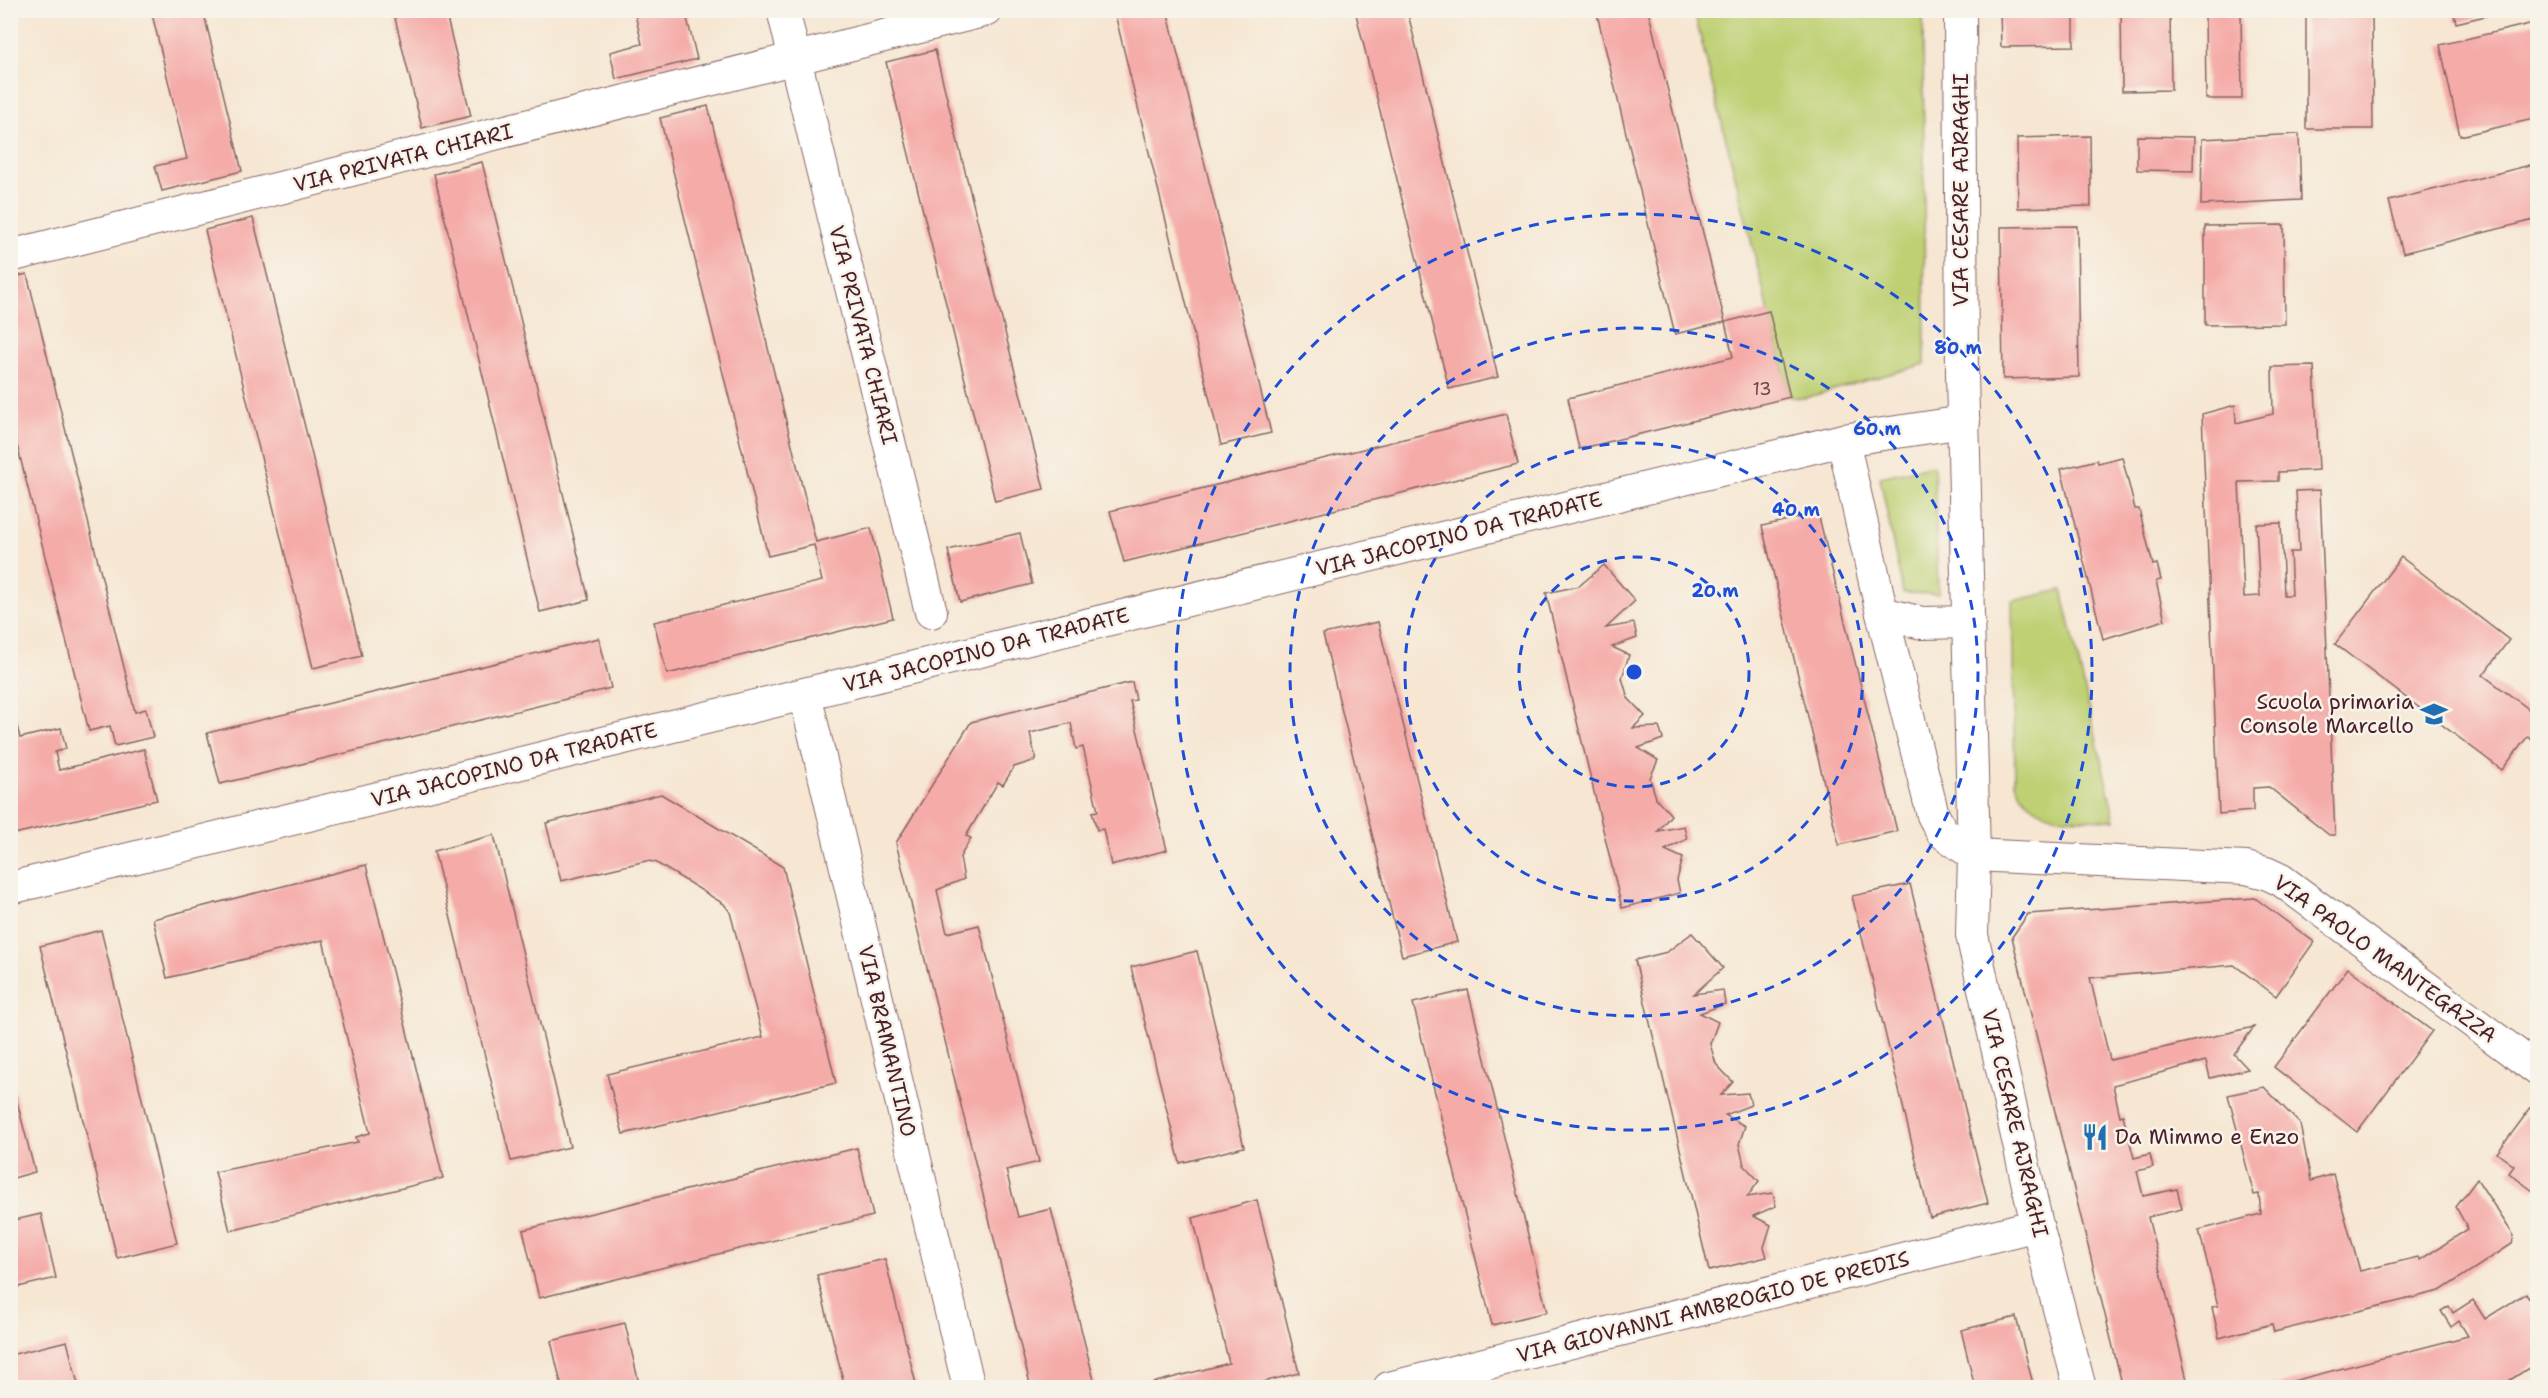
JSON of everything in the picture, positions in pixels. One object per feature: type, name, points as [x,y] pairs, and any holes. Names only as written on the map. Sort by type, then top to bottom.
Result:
[{"type":"street","name":"VIA PRIVATA CHIARI","points":[[783,10],[931,612]]},
{"type":"street","name":"VIA PRIVATA CHIARI","points":[[10,256],[987,10]]},
{"type":"street","name":"VIA CESARE AJRAGHI","points":[[1960,10],[1964,423],[1974,855],[1972,935],[2037,1226],[2080,1388]]},
{"type":"street","name":"VIA JACOPINO DA TRADATE","points":[[10,888],[1843,440],[1964,423]]},
{"type":"street","points":[[1843,440],[1882,613],[1933,815],[1942,832],[1974,855]]},
{"type":"street","points":[[1882,613],[1922,623],[1969,622]]},
{"type":"street","name":"VIA BRAMANTINO","points":[[805,694],[969,1388]]},
{"type":"street","name":"VIA PAOLO MANTEGAZZA","points":[[1974,855],[2246,868],[2266,873],[2281,880],[2538,1070]]},
{"type":"street","name":"VIA GIOVANNI AMBROGIO DE PREDIS","points":[[1389,1388],[2037,1226]]},
{"type":"green space","points":[[1694,11],[1923,11],[1925,364],[1805,398],[1790,397]]},
{"type":"green space","points":[[1934,465],[1938,594],[1903,593],[1880,477]]},
{"type":"green space","points":[[2062,590],[2115,820],[2071,818],[2044,813],[2023,797],[2015,783],[2012,601]]},
{"type":"building","points":[[151,10],[203,10],[242,171],[162,191],[155,166],[187,159]]},
{"type":"building","points":[[393,10],[445,10],[471,116],[422,128]]},
{"type":"building","points":[[634,10],[685,10],[697,59],[616,79],[610,52],[642,44]]},
{"type":"building","points":[[1114,10],[1167,10],[1271,433],[1221,445]]},
{"type":"building","points":[[1355,10],[1407,10],[1498,377],[1449,389]]},
{"type":"building","points":[[1596,10],[1648,10],[1725,322],[1675,334]]},
{"type":"building","points":[[2000,10],[2074,10],[2074,46],[2001,47]]},
{"type":"building","points":[[2121,10],[2170,10],[2171,90],[2122,91]]},
{"type":"building","points":[[2205,10],[2241,10],[2242,99],[2206,99]]},
{"type":"building","points":[[2306,10],[2372,10],[2373,129],[2306,129]]},
{"type":"building","points":[[2453,10],[2505,10],[2506,11],[2456,23]]},
{"type":"building","points":[[2538,22],[2538,118],[2460,136],[2440,45]]},
{"type":"building","points":[[935,50],[1044,489],[995,501],[886,62]]},
{"type":"building","points":[[708,106],[816,542],[871,528],[893,618],[667,674],[654,622],[822,581],[814,545],[768,556],[660,118]]},
{"type":"building","points":[[2299,134],[2301,200],[2201,205],[2202,139]]},
{"type":"building","points":[[2090,136],[2091,206],[2018,208],[2017,138]]},
{"type":"building","points":[[2137,136],[2194,137],[2193,171],[2137,170]]},
{"type":"building","points":[[482,162],[589,600],[540,612],[434,174]]},
{"type":"building","points":[[2538,163],[2538,219],[2403,253],[2389,201]]},
{"type":"building","points":[[253,218],[362,656],[313,668],[205,230]]},
{"type":"building","points":[[2284,225],[2285,324],[2205,325],[2205,226]]},
{"type":"building","points":[[2077,226],[2079,377],[2003,379],[2001,227]]},
{"type":"building","points":[[27,274],[135,712],[146,709],[153,737],[115,746],[110,726],[89,731],[10,417],[10,278]]},
{"type":"building","points":[[1769,311],[1790,397],[1579,449],[1568,398],[1733,357],[1725,322]]},
{"type":"building","points":[[2314,366],[2319,470],[2278,472],[2278,481],[2239,482],[2244,597],[2260,596],[2256,524],[2281,523],[2284,595],[2292,595],[2290,552],[2299,552],[2296,491],[2320,490],[2335,835],[2329,835],[2269,787],[2253,788],[2253,811],[2219,814],[2202,414],[2235,405],[2236,423],[2273,414],[2272,367]]},
{"type":"building","points":[[1506,414],[1518,464],[1124,562],[1110,511]]},
{"type":"building","points":[[2122,457],[2135,509],[2139,509],[2153,565],[2157,564],[2161,580],[2156,581],[2165,620],[2103,639],[2061,469],[2097,460],[2098,463]]},
{"type":"building","points":[[1818,513],[1897,831],[1839,845],[1762,526]]},
{"type":"building","points":[[1020,533],[1032,584],[960,602],[948,550]]},
{"type":"building","points":[[2401,557],[2509,640],[2483,675],[2538,716],[2538,744],[2528,736],[2502,770],[2335,644]]},
{"type":"building","points":[[1604,565],[1635,601],[1606,628],[1634,623],[1637,638],[1612,647],[1629,655],[1622,678],[1628,698],[1645,716],[1633,728],[1659,727],[1663,739],[1638,748],[1658,760],[1650,778],[1656,798],[1671,815],[1658,831],[1684,826],[1687,839],[1665,850],[1683,858],[1677,880],[1680,893],[1622,908],[1546,593],[1579,586]]},
{"type":"building","points":[[1378,622],[1457,942],[1402,956],[1323,634]]},
{"type":"building","points":[[599,638],[611,688],[220,784],[207,733]]},
{"type":"building","points":[[1132,682],[1136,700],[1130,701],[1167,850],[1111,865],[1103,829],[1097,830],[1092,812],[1098,811],[1083,747],[1076,749],[1071,723],[1030,733],[1036,760],[1014,767],[1003,785],[998,782],[966,836],[971,838],[960,857],[964,879],[937,890],[947,933],[979,925],[1039,1162],[1006,1170],[1018,1217],[1051,1209],[1096,1388],[1031,1388],[896,843],[971,722]]},
{"type":"building","points":[[10,709],[13,709],[20,738],[61,728],[66,749],[55,752],[59,770],[144,749],[157,800],[10,835]]},
{"type":"building","points":[[661,794],[783,867],[836,1083],[623,1134],[607,1074],[763,1037],[730,912],[724,904],[655,862],[646,861],[561,881],[546,823]]},
{"type":"building","points":[[494,835],[570,1147],[511,1161],[434,851]]},
{"type":"building","points":[[366,865],[443,1178],[230,1231],[215,1172],[358,1142],[356,1137],[370,1133],[323,940],[167,978],[153,919]]},
{"type":"building","points":[[1910,884],[1988,1203],[1930,1218],[1852,896]]},
{"type":"building","points":[[2255,898],[2314,942],[2276,996],[2234,965],[2090,978],[2110,1060],[2254,1027],[2234,1054],[2248,1069],[2210,1078],[2206,1061],[2113,1085],[2120,1116],[2123,1115],[2134,1158],[2150,1154],[2153,1167],[2137,1171],[2143,1196],[2177,1189],[2182,1209],[2148,1217],[2188,1384],[2186,1388],[2123,1388],[2012,937],[2028,914]]},
{"type":"building","points":[[101,930],[177,1243],[117,1258],[40,946]]},
{"type":"building","points":[[1692,933],[1723,968],[1694,994],[1723,990],[1725,1004],[1700,1013],[1718,1022],[1710,1044],[1716,1064],[1733,1082],[1721,1095],[1748,1093],[1751,1105],[1725,1115],[1745,1126],[1739,1144],[1744,1165],[1759,1181],[1747,1197],[1773,1193],[1776,1206],[1753,1216],[1771,1225],[1764,1247],[1767,1257],[1709,1271],[1635,960],[1667,952]]},
{"type":"building","points":[[1197,951],[1244,1147],[1180,1163],[1131,967]]},
{"type":"building","points":[[2348,968],[2432,1031],[2357,1132],[2274,1067]]},
{"type":"building","points":[[1468,990],[1547,1312],[1492,1325],[1413,1003]]},
{"type":"building","points":[[10,1079],[35,1172],[10,1179]]},
{"type":"building","points":[[2264,1087],[2300,1124],[2311,1181],[2333,1174],[2360,1271],[2418,1257],[2420,1260],[2468,1229],[2456,1207],[2477,1179],[2514,1236],[2512,1244],[2440,1291],[2274,1332],[2272,1324],[2219,1338],[2212,1307],[2218,1306],[2199,1230],[2261,1214],[2259,1194],[2254,1195],[2228,1095]]},
{"type":"building","points":[[2532,1106],[2538,1110],[2538,1185],[2533,1191],[2509,1173],[2514,1166],[2497,1153]]},
{"type":"building","points":[[857,1148],[873,1216],[539,1298],[523,1230]]},
{"type":"building","points":[[1257,1200],[1299,1373],[1239,1388],[1133,1388],[1229,1363],[1193,1218]]},
{"type":"building","points":[[41,1214],[56,1278],[10,1289],[10,1221]]},
{"type":"building","points":[[885,1259],[917,1388],[845,1388],[817,1275]]},
{"type":"building","points":[[2538,1292],[2538,1362],[2498,1388],[2265,1388],[2468,1336],[2459,1321],[2451,1327],[2441,1311],[2449,1306],[2453,1313],[2473,1300],[2485,1319],[2526,1293],[2529,1298]]},
{"type":"building","points":[[2016,1317],[2034,1388],[1975,1388],[1961,1330]]},
{"type":"building","points":[[625,1323],[640,1388],[562,1388],[551,1341]]},
{"type":"building","points":[[67,1341],[79,1388],[10,1388],[10,1355]]},
{"type":"place","name":"Scuola primaria Console Marcello","points":[[2434,714]]},
{"type":"place","name":"Da Mimmo e Enzo","points":[[2095,1137]]}]
